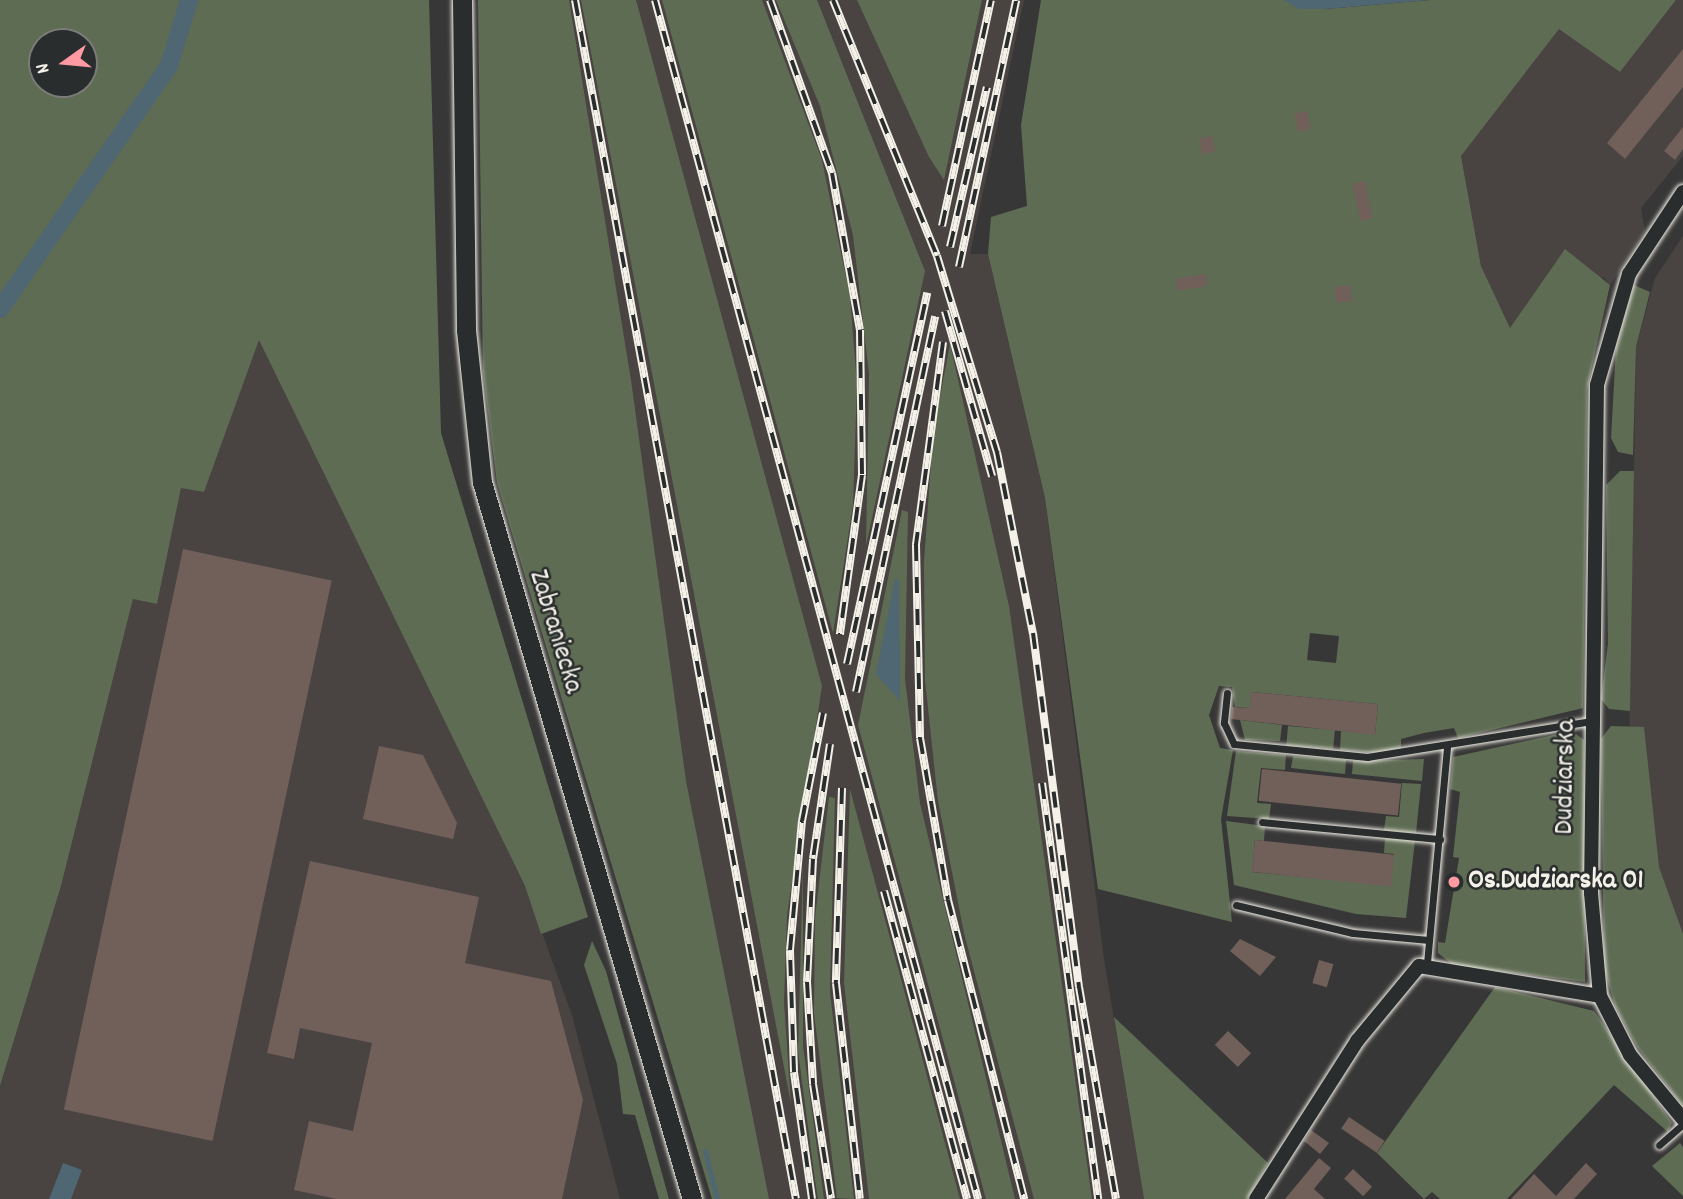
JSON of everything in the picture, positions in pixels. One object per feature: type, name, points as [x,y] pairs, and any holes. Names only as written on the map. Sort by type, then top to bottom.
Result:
[{"type":"main road","name":"Zabraniecka","points":[[462,0],[466,330],[482,482],[692,1199]]},
{"type":"street","name":"Dudziarska","points":[[1600,996],[1591,918],[1597,385],[1629,274],[1683,192]]},
{"type":"street","points":[[1256,1199],[1357,1041],[1399,984],[1427,963],[1600,996],[1630,1055],[1683,1122]]},
{"type":"lane","points":[[1227,692],[1224,723],[1234,744],[1383,758],[1593,720]]},
{"type":"lane","points":[[1427,963],[1447,747]]},
{"type":"lane","points":[[1262,822],[1440,839]]},
{"type":"lane","points":[[1236,905],[1353,933],[1429,940]]},
{"type":"lane","points":[[1659,1145],[1683,1122]]},
{"type":"shaded area","points":[[507,0],[857,0],[944,179],[982,0],[1024,0],[970,254],[988,254],[1045,498],[1104,959],[1144,1199],[747,1199]]},
{"type":"shaded area","points":[[1676,0],[1683,0],[1683,156],[1641,208],[1645,231],[1610,285],[1603,277],[1510,328],[1481,266],[1461,156],[1559,28],[1620,72]]},
{"type":"shaded area","points":[[1683,236],[1683,1081],[1628,817],[1636,347],[1655,278]]},
{"type":"shaded area","points":[[259,339],[525,886],[572,1015],[620,1199],[0,1199],[0,1086],[61,886],[133,599],[157,604],[181,487],[204,492]]},
{"type":"green space","points":[[0,0],[429,0],[441,433],[588,917],[541,934],[525,886],[259,340],[204,492],[181,488],[157,604],[133,599],[61,886],[0,1086]]},
{"type":"green space","points":[[478,0],[569,0],[631,380],[686,781],[769,1199],[712,1199],[497,483],[483,372]]},
{"type":"green space","points":[[581,0],[636,0],[822,686],[787,915],[784,1002],[791,1104]]},
{"type":"green space","points":[[662,0],[762,0],[822,160],[850,297],[857,385],[853,505],[833,633]]},
{"type":"green space","points":[[776,0],[817,0],[925,271],[866,546],[869,374],[853,235],[820,106]]},
{"type":"green space","points":[[857,0],[982,0],[944,180],[929,157]]},
{"type":"green space","points":[[1041,0],[1284,0],[1325,9],[1430,0],[1676,0],[1620,72],[1559,29],[1461,156],[1481,266],[1510,328],[1565,249],[1610,285],[1587,389],[1583,708],[1458,738],[1454,728],[1424,733],[1401,739],[1401,750],[1379,753],[1340,750],[1341,731],[1375,734],[1378,704],[1252,692],[1250,708],[1235,707],[1232,687],[1219,686],[1209,715],[1220,748],[1233,750],[1221,819],[1232,922],[1098,889],[1045,498],[988,254],[991,217],[1027,206],[1021,125]],"holes":[[[1310,633],[1339,636],[1336,663],[1307,660]]]},
{"type":"green space","points":[[1634,285],[1650,292],[1636,347],[1633,455],[1618,452],[1611,438],[1616,347]]},
{"type":"green space","points":[[950,344],[1009,606],[1092,1199],[1034,1199],[964,933],[938,801],[925,680],[924,562],[933,434]]},
{"type":"green space","points":[[1620,471],[1634,471],[1630,711],[1609,709],[1601,699],[1608,643],[1606,485]]},
{"type":"green space","points":[[902,510],[908,512],[905,679],[920,803],[1015,1199],[986,1199],[858,725]]},
{"type":"green space","points":[[1240,720],[1282,725],[1280,741],[1245,740]]},
{"type":"green space","points":[[1288,726],[1335,730],[1333,749],[1286,745]]},
{"type":"green space","points":[[1611,726],[1644,727],[1659,867],[1683,934],[1683,1106],[1637,1047],[1615,1006],[1604,968],[1601,739]]},
{"type":"green space","points":[[1572,731],[1584,740],[1585,982],[1453,965],[1438,953],[1438,942],[1445,943],[1459,858],[1453,857],[1460,792],[1450,789],[1453,757]]},
{"type":"green space","points":[[1236,751],[1286,755],[1285,770],[1261,768],[1257,803],[1271,804],[1269,819],[1227,816]]},
{"type":"green space","points":[[1293,756],[1346,760],[1345,774],[1291,768]]},
{"type":"green space","points":[[1424,759],[1422,781],[1352,774],[1353,761]]},
{"type":"green space","points":[[1402,783],[1421,784],[1416,833],[1384,830],[1386,816],[1399,817]]},
{"type":"green space","points":[[850,789],[960,1199],[869,1199],[844,983]]},
{"type":"green space","points":[[829,797],[835,798],[830,992],[854,1199],[837,1198],[814,1013],[815,918]]},
{"type":"green space","points":[[1226,821],[1265,826],[1264,841],[1255,840],[1252,872],[1390,885],[1394,854],[1384,853],[1385,838],[1415,841],[1406,918],[1356,914],[1234,885]]},
{"type":"green space","points":[[803,862],[803,1046],[824,1199],[818,1199],[798,1051]]},
{"type":"green space","points":[[592,941],[606,971],[669,1199],[659,1199],[635,1115],[623,1114],[617,1064],[584,965]]},
{"type":"green space","points":[[1495,987],[1594,1011],[1672,1123],[1668,1132],[1614,1085],[1507,1199],[1440,1199],[1432,1192],[1424,1199],[1377,1153]]},
{"type":"green space","points":[[1114,1017],[1268,1163],[1247,1199],[1144,1199]]},
{"type":"green space","points":[[1680,1143],[1683,1147],[1683,1196],[1652,1166]]},
{"type":"water","points":[[1284,0],[1430,0],[1299,9]]},
{"type":"water","points":[[895,579],[899,580],[900,701],[876,674]]},
{"type":"water","points":[[63,1163],[82,1170],[71,1199],[49,1199]]},
{"type":"building","points":[[1683,49],[1683,87],[1625,159],[1607,143]]},
{"type":"building","points":[[1307,111],[1311,129],[1298,131],[1294,114]]},
{"type":"building","points":[[1683,127],[1683,149],[1675,160],[1664,151]]},
{"type":"building","points":[[1212,136],[1215,152],[1202,154],[1199,138]]},
{"type":"building","points":[[1365,181],[1373,218],[1360,221],[1352,184]]},
{"type":"building","points":[[1206,274],[1208,286],[1177,291],[1175,279]]},
{"type":"building","points":[[1350,285],[1352,301],[1336,303],[1334,287]]},
{"type":"building","points":[[183,549],[332,581],[213,1141],[64,1109]]},
{"type":"building","points":[[1251,692],[1378,704],[1375,735],[1231,719],[1232,707],[1250,708]]},
{"type":"building","points":[[379,746],[423,755],[457,823],[453,839],[363,819]]},
{"type":"building","points":[[1262,769],[1401,784],[1398,815],[1259,801]]},
{"type":"building","points":[[1255,840],[1394,855],[1391,886],[1252,872]]},
{"type":"building","points":[[310,861],[479,897],[465,963],[551,981],[583,1100],[562,1199],[337,1199],[294,1190],[309,1121],[353,1131],[372,1043],[300,1028],[294,1059],[267,1053]]},
{"type":"building","points":[[1240,939],[1276,957],[1260,976],[1230,951]]},
{"type":"building","points":[[1319,960],[1333,964],[1327,987],[1312,983]]},
{"type":"building","points":[[1228,1031],[1251,1053],[1238,1067],[1215,1045]]},
{"type":"building","points":[[1349,1117],[1385,1141],[1377,1153],[1341,1129]]},
{"type":"building","points":[[1311,1130],[1329,1143],[1320,1154],[1304,1141]]},
{"type":"building","points":[[1319,1158],[1331,1168],[1314,1189],[1325,1199],[1285,1199]]},
{"type":"building","points":[[1586,1163],[1597,1174],[1574,1199],[1511,1199],[1534,1174],[1556,1196]]},
{"type":"building","points":[[1353,1169],[1372,1187],[1363,1196],[1344,1179]]},
{"type":"waterway","points":[[0,309],[169,66],[189,0]]},
{"type":"waterway","points":[[705,1151],[717,1199]]},
{"type":"railway","points":[[575,0],[796,1199]]},
{"type":"railway","points":[[655,0],[978,1199]]},
{"type":"railway","points":[[770,0],[832,173],[860,330],[862,475],[840,634]]},
{"type":"railway","points":[[833,0],[937,256],[997,452],[1033,633],[1079,987],[1116,1199]]},
{"type":"railway","points":[[942,226],[991,0]]},
{"type":"railway","points":[[959,267],[1016,0]]},
{"type":"railway","points":[[950,247],[987,87]]},
{"type":"railway","points":[[847,664],[927,293]]},
{"type":"railway","points":[[945,311],[992,476]]},
{"type":"railway","points":[[856,692],[935,316]]},
{"type":"railway","points":[[943,342],[916,545],[920,738],[948,900],[1024,1199]]},
{"type":"railway","points":[[812,1199],[794,1072],[790,950],[802,821],[823,713]]},
{"type":"railway","points":[[830,744],[813,859],[807,982],[813,1084],[831,1199]]},
{"type":"railway","points":[[1042,783],[1098,1199]]},
{"type":"railway","points":[[842,788],[836,983],[860,1199]]},
{"type":"railway","points":[[884,891],[967,1199]]},
{"type":"place","name":"Os.Dudziarska 01","points":[[1454,882]]}]
